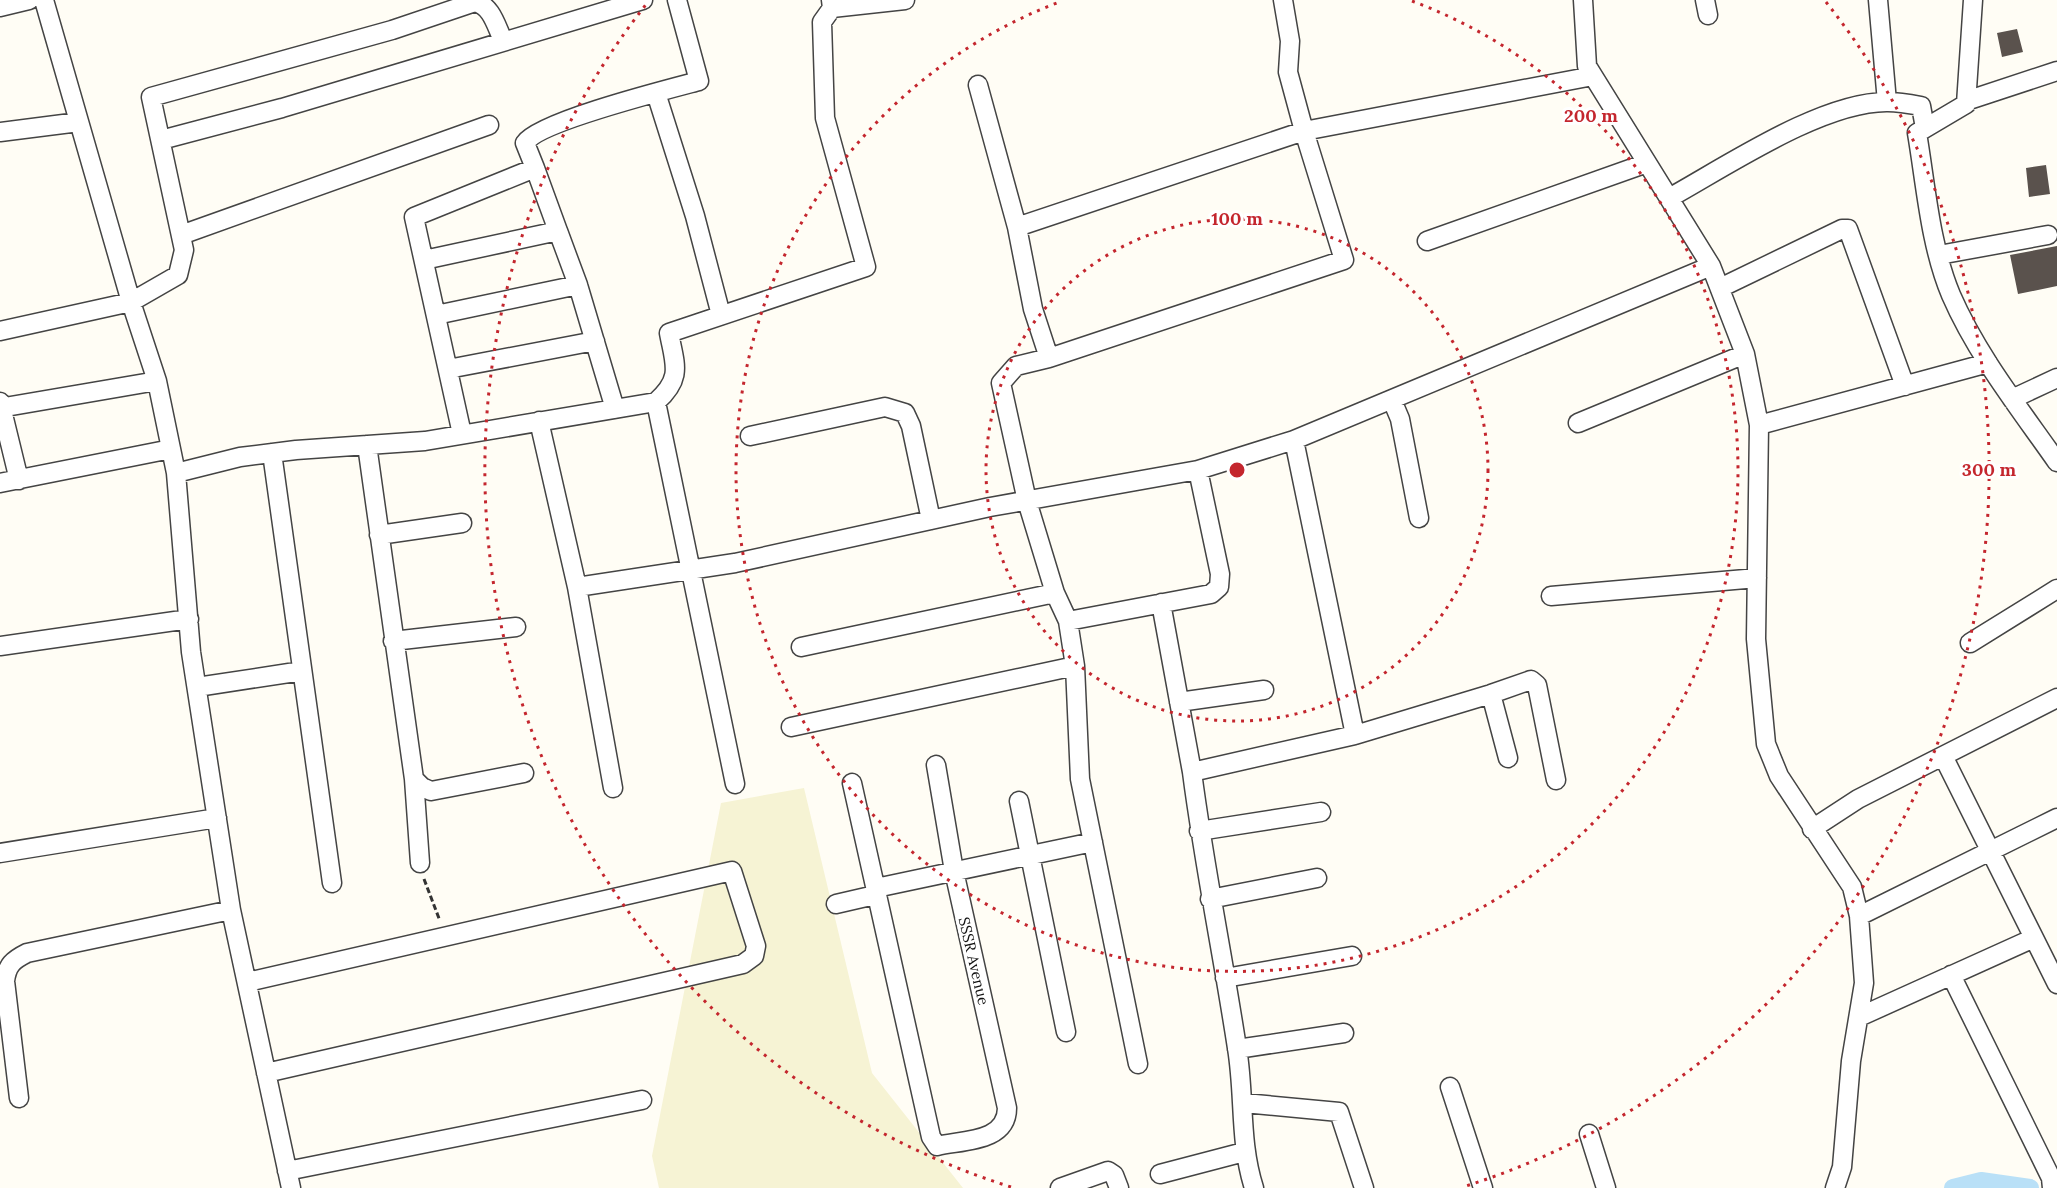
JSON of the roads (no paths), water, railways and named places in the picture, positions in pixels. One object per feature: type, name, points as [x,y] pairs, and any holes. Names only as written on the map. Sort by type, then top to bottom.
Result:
[{"type":"street","points":[[0,7],[29,0]]},
{"type":"street","points":[[44,0],[131,302],[157,381],[177,473],[196,687],[231,910],[289,1179],[642,1100]]},
{"type":"street","points":[[161,140],[282,108],[503,40],[643,0]]},
{"type":"street","points":[[615,409],[578,285],[525,143],[531,136],[556,124],[699,81],[678,0]]},
{"type":"street","points":[[177,473],[240,457],[425,441],[656,402],[672,388],[675,366],[669,333],[866,267],[825,118],[822,22],[832,4],[905,0]]},
{"type":"street","points":[[1138,1064],[1080,779],[1075,666],[1068,621],[1055,593],[1027,501],[1001,383],[1016,366],[1049,358],[1344,260],[1288,72],[1290,41],[1283,0]]},
{"type":"street","points":[[1583,0],[1587,66],[1711,266],[1746,354],[1759,425],[1756,639],[1766,744],[1779,776],[1852,887],[1859,916],[1864,983],[1851,1062],[1842,1167],[1835,1188]]},
{"type":"street","points":[[1878,0],[1887,102]]},
{"type":"street","points":[[1973,0],[1966,104],[1917,133],[1939,255],[1952,295],[1988,363],[2057,462]]},
{"type":"street","points":[[0,331],[131,302],[178,275],[184,250],[151,97],[392,30],[475,2],[484,4],[503,40]]},
{"type":"street","points":[[1966,101],[2057,71]]},
{"type":"street","points":[[1017,227],[1304,131],[1593,76]]},
{"type":"street","points":[[978,85],[1017,227],[1034,309],[1049,358]]},
{"type":"street","points":[[656,93],[695,216],[722,315]]},
{"type":"street","points":[[1669,198],[1812,120],[1847,109],[1887,102],[1921,106],[1925,128]]},
{"type":"street","points":[[0,132],[79,122]]},
{"type":"street","points":[[181,235],[489,125]]},
{"type":"street","points":[[1427,242],[1647,163]]},
{"type":"street","points":[[462,434],[414,217],[535,168]]},
{"type":"street","points":[[1720,288],[1848,228],[1905,386]]},
{"type":"street","points":[[424,260],[558,231]]},
{"type":"street","points":[[1939,255],[2048,235]]},
{"type":"street","points":[[577,586],[735,563],[931,520],[1198,470],[1294,440],[1711,266]]},
{"type":"street","points":[[436,315],[578,285]]},
{"type":"street","points":[[448,369],[595,341]]},
{"type":"street","points":[[1578,423],[1746,354]]},
{"type":"street","points":[[1759,425],[1988,363]]},
{"type":"street","points":[[2012,399],[2057,378]]},
{"type":"street","points":[[19,480],[0,406],[157,381]]},
{"type":"street","points":[[1392,400],[1400,419],[1419,518]]},
{"type":"street","points":[[656,402],[693,569],[735,784]]},
{"type":"street","points":[[750,436],[885,407],[905,412],[912,426],[931,520]]},
{"type":"street","points":[[539,421],[577,586],[613,788]]},
{"type":"street","points":[[1294,440],[1354,735]]},
{"type":"street","points":[[366,445],[414,779],[420,863]]},
{"type":"street","points":[[0,483],[171,449]]},
{"type":"street","points":[[272,453],[332,883]]},
{"type":"street","points":[[1068,621],[1211,594],[1219,587],[1221,574],[1198,470]]},
{"type":"street","points":[[379,535],[462,523]]},
{"type":"street","points":[[1551,596],[1758,578]]},
{"type":"street","points":[[1970,643],[2057,589]]},
{"type":"street","points":[[801,647],[1055,593]]},
{"type":"street","points":[[1161,603],[1192,772],[1210,899],[1238,1049],[1244,1103],[1244,1152],[1254,1188]]},
{"type":"street","points":[[0,646],[189,619]]},
{"type":"street","points":[[393,641],[516,627]]},
{"type":"street","points":[[791,727],[1075,666]]},
{"type":"street","points":[[196,687],[302,671]]},
{"type":"street","points":[[1192,772],[1354,735],[1531,680],[1537,686],[1556,780]]},
{"type":"street","points":[[1179,702],[1264,690]]},
{"type":"street","points":[[1491,694],[1508,758]]},
{"type":"street","points":[[1812,829],[1858,799],[2057,698]]},
{"type":"street","points":[[1943,756],[2057,984]]},
{"type":"street","name":"SSSR Avenue","points":[[875,895],[929,1131],[937,1146],[988,1136],[1004,1123],[1007,1108],[954,871],[936,765]]},
{"type":"street","points":[[414,779],[422,787],[431,790],[524,773]]},
{"type":"street","points":[[852,783],[862,818],[875,895]]},
{"type":"street","points":[[1019,801],[1066,1032]]},
{"type":"street","points":[[1199,831],[1321,812]]},
{"type":"street","points":[[0,853],[217,818]]},
{"type":"street","points":[[1859,916],[2057,818]]},
{"type":"street","points":[[875,895],[876,888],[1093,842]]},
{"type":"street","points":[[247,982],[732,872],[756,946],[754,956],[743,964],[266,1073]]},
{"type":"street","points":[[1210,899],[1317,878]]},
{"type":"street","points":[[836,904],[875,895]]},
{"type":"street","points":[[19,1098],[5,981],[7,967],[15,959],[27,953],[231,910]]},
{"type":"street","points":[[1859,1017],[2034,938]]},
{"type":"street","points":[[1225,978],[1352,956]]},
{"type":"street","points":[[1951,975],[2051,1178],[2052,1188]]},
{"type":"street","points":[[1238,1049],[1344,1033]]},
{"type":"street","points":[[1450,1088],[1483,1188]]},
{"type":"street","points":[[1244,1103],[1339,1112],[1364,1188]]},
{"type":"street","points":[[1589,1134],[1605,1188]]},
{"type":"street","points":[[1160,1174],[1244,1152]]},
{"type":"street","points":[[1060,1188],[1108,1171],[1114,1175],[1119,1188]]},
{"type":"waterway","points":[[1953,1188],[1981,1181],[2030,1188]]}]
